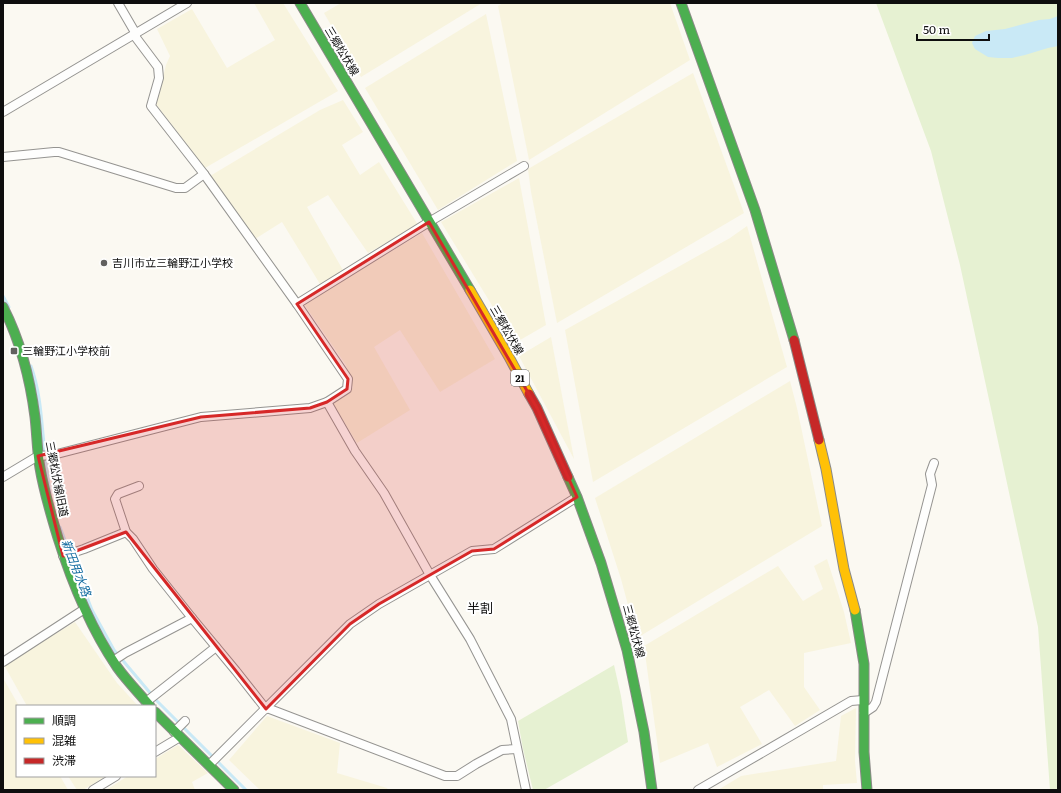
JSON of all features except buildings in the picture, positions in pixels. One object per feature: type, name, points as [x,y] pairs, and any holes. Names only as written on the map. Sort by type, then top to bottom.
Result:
[{"type":"street","points":[[3,478],[41,456],[53,455],[201,417],[310,408],[327,402],[347,389],[348,379],[297,304],[204,174],[151,106],[158,78],[158,67],[135,34],[118,3]]},
{"type":"street","points":[[3,112],[188,3]]},
{"type":"street","name":"三郷松伏線","points":[[300,3],[505,350],[537,408],[557,451],[577,498],[601,562],[627,650],[644,732],[652,790]]},
{"type":"street","points":[[681,3],[757,217],[783,303],[813,413],[826,469],[844,569],[857,616],[864,664],[864,752],[867,790]]},
{"type":"street","points":[[3,157],[59,152],[176,188],[185,188],[204,174]]},
{"type":"street","points":[[297,304],[524,166]]},
{"type":"street","name":"三郷松伏線旧道","points":[[3,307],[18,340],[29,383],[41,456],[46,499],[75,590],[96,635],[115,660],[127,681],[151,700]]},
{"type":"street","points":[[327,402],[355,451],[384,493],[430,574],[470,639],[511,719],[526,790]]},
{"type":"street","points":[[864,713],[873,707],[876,702],[932,485],[930,474],[934,463]]},
{"type":"street","points":[[139,486],[118,494],[115,499],[126,532],[133,539],[192,618],[266,708],[445,776],[457,776],[502,750],[517,749]]},
{"type":"street","points":[[211,764],[350,624],[379,604],[430,574],[472,552],[494,549],[577,498]]},
{"type":"street","points":[[65,555],[77,552],[126,532]]},
{"type":"street","points":[[3,662],[84,610]]},
{"type":"street","points":[[115,660],[125,653],[192,618]]},
{"type":"street","points":[[151,700],[216,647]]},
{"type":"street","points":[[698,790],[851,701],[863,700]]},
{"type":"street","points":[[156,713],[211,764],[234,790]]},
{"type":"street","points":[[156,751],[178,732],[185,721]]},
{"type":"street","points":[[93,790],[114,777]]},
{"type":"highlighted area","points":[[429,222],[537,408],[577,497],[494,549],[472,551],[379,604],[350,624],[266,709],[126,532],[63,556],[38,456],[201,417],[310,408],[327,402],[347,389],[348,379],[297,304]]},
{"type":"shaded area","points":[[254,3],[283,3],[338,91],[205,168],[156,104],[166,65],[170,56],[157,29],[192,9],[227,68],[275,40]]},
{"type":"shaded area","points":[[341,3],[482,3],[361,77],[324,13]]},
{"type":"shaded area","points":[[503,3],[670,3],[690,60],[529,160],[498,6]]},
{"type":"shaded area","points":[[486,14],[517,161],[438,210],[365,88]]},
{"type":"shaded area","points":[[693,73],[744,213],[557,323],[531,192],[528,169]]},
{"type":"shaded area","points":[[343,100],[363,132],[342,145],[360,175],[379,162],[418,225],[368,253],[328,195],[307,207],[344,272],[320,284],[282,222],[255,239],[210,176],[320,110]]},
{"type":"shaded area","points":[[519,178],[546,325],[515,343],[441,222]]},
{"type":"shaded area","points":[[747,226],[787,367],[593,482],[565,330],[730,238]]},
{"type":"shaded area","points":[[422,233],[495,359],[440,392],[400,330],[374,347],[410,410],[357,443],[332,402],[353,388],[346,365],[304,304]]},
{"type":"shaded area","points":[[551,337],[574,459],[519,356]]},
{"type":"shaded area","points":[[790,381],[822,526],[637,638],[621,579],[595,498]]},
{"type":"shaded area","points":[[827,559],[844,612],[851,643],[804,653],[804,687],[820,710],[795,726],[769,690],[740,707],[762,744],[717,767],[708,743],[660,763],[644,646],[778,566],[803,601],[823,589],[814,566]]},
{"type":"shaded area","points":[[75,622],[117,683],[137,705],[26,705],[4,665]]},
{"type":"shaded area","points":[[3,678],[18,705],[16,705],[16,777],[61,777],[68,790],[3,790]]},
{"type":"shaded area","points":[[856,708],[855,761],[857,783],[823,785],[823,790],[718,790],[741,776],[836,761],[841,716]]},
{"type":"shaded area","points":[[267,716],[340,743],[337,773],[387,788],[388,790],[260,790],[229,760]]},
{"type":"shaded area","points":[[178,745],[208,773],[192,782],[195,790],[106,790],[126,777],[156,777],[156,758]]},
{"type":"shaded area","points":[[69,777],[104,777],[83,790],[77,790]]},
{"type":"green space","points":[[876,3],[1058,3],[1058,790],[1050,790],[1038,627],[960,265],[931,151]]},
{"type":"green space","points":[[614,665],[621,696],[628,742],[544,790],[533,790],[518,721]]},
{"type":"water","points":[[1058,16],[1058,46],[1012,58],[998,58],[988,57],[975,49],[972,43],[975,36],[986,31],[1005,29]]},
{"type":"waterway","name":"新田用水路","points":[[3,296],[9,307]]},
{"type":"waterway","name":"新田用水路","points":[[31,366],[39,400],[50,493]]},
{"type":"waterway","name":"新田用水路","points":[[60,527],[92,610],[114,650],[157,701],[246,790]]},
{"type":"traffic: fast","points":[[300,3],[470,290]]},
{"type":"traffic: fast","points":[[681,3],[755,210],[794,340]]},
{"type":"traffic: fast","points":[[3,307],[15,333],[24,360],[33,403],[39,462],[44,486],[55,529],[69,572],[90,620],[107,652],[117,667],[149,705]]},
{"type":"traffic: fast","points":[[568,477],[577,497],[601,563],[627,650],[644,732],[652,790]]},
{"type":"traffic: fast","points":[[855,610],[864,664],[864,752],[867,790]]},
{"type":"traffic: fast","points":[[156,713],[234,790]]},
{"type":"traffic: slow","points":[[470,290],[529,394]]},
{"type":"traffic: slow","points":[[819,440],[826,469],[844,569],[855,610]]},
{"type":"traffic: jam","points":[[794,340],[819,440]]},
{"type":"traffic: jam","points":[[529,394],[537,408],[568,477]]},
{"type":"place","name":"吉川市立三輪野江小学校","points":[[104,263]]},
{"type":"place","name":"三輪野江小学校前","points":[[14,351]]},
{"type":"district","name":"半割","points":[[480,608]]}]
